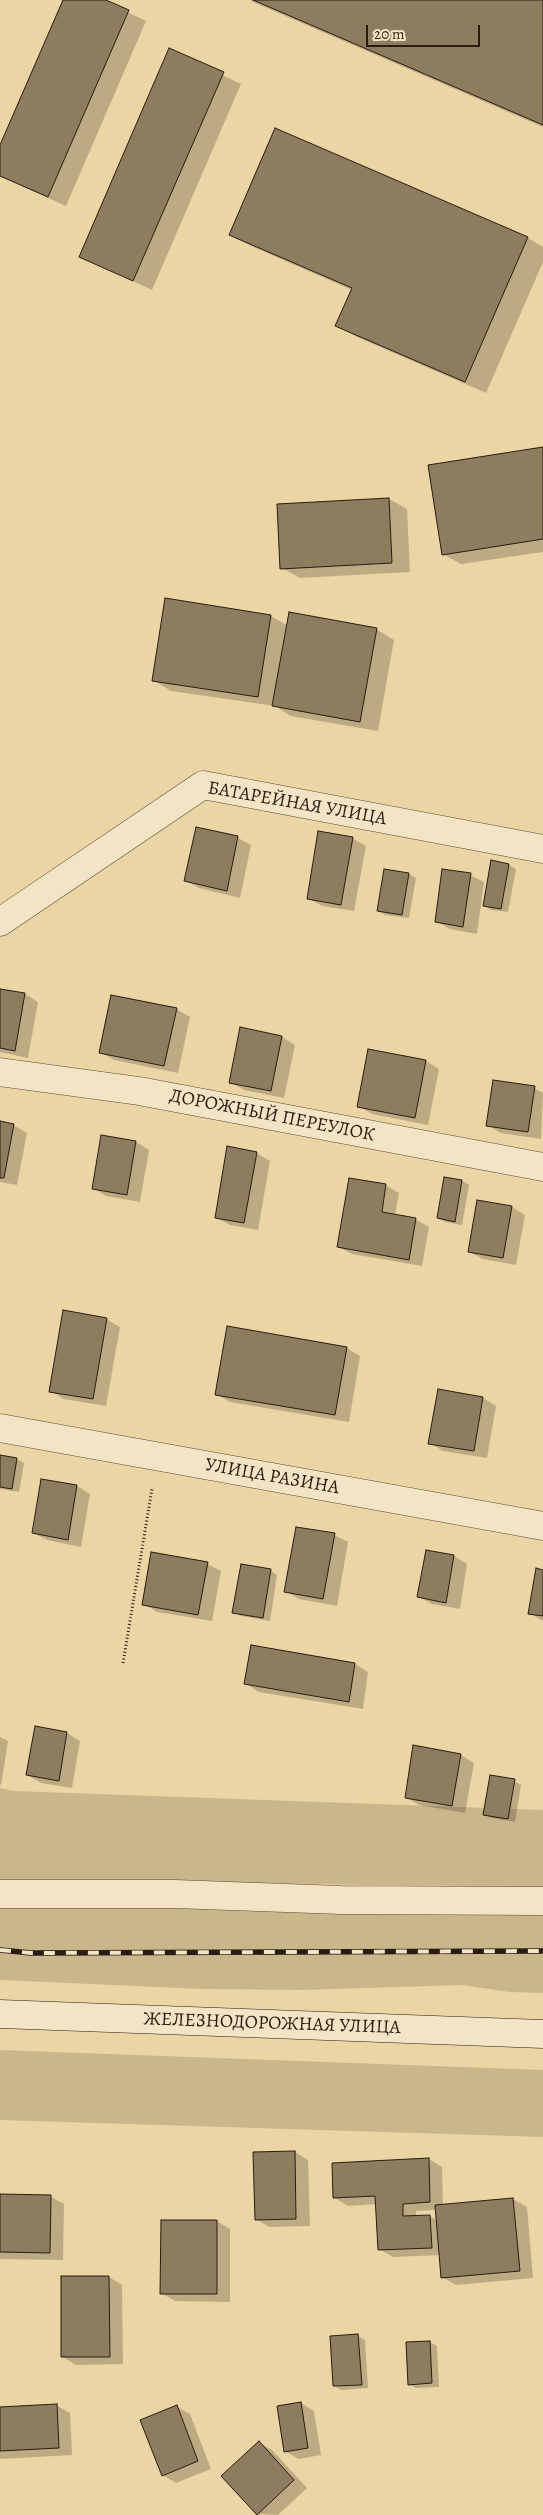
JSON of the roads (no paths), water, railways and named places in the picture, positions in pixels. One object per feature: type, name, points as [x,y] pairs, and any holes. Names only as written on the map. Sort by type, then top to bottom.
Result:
[{"type":"street","name":"БАТАРЕЙНАЯ УЛИЦА","points":[[0,922],[203,785],[543,849]]},
{"type":"street","name":"ДОРОЖНЫЙ ПЕРЕУЛОК","points":[[0,1072],[139,1091],[543,1167]]},
{"type":"street","name":"УЛИЦА РАЗИНА","points":[[0,1428],[543,1526]]},
{"type":"street","points":[[0,1894],[166,1894],[341,1900],[543,1900]]},
{"type":"street","name":"ЖЕЛЕЗНОДОРОЖНАЯ УЛИЦА","points":[[0,2014],[543,2034]]},
{"type":"railway","points":[[0,1950],[31,1953],[543,1951]]}]
